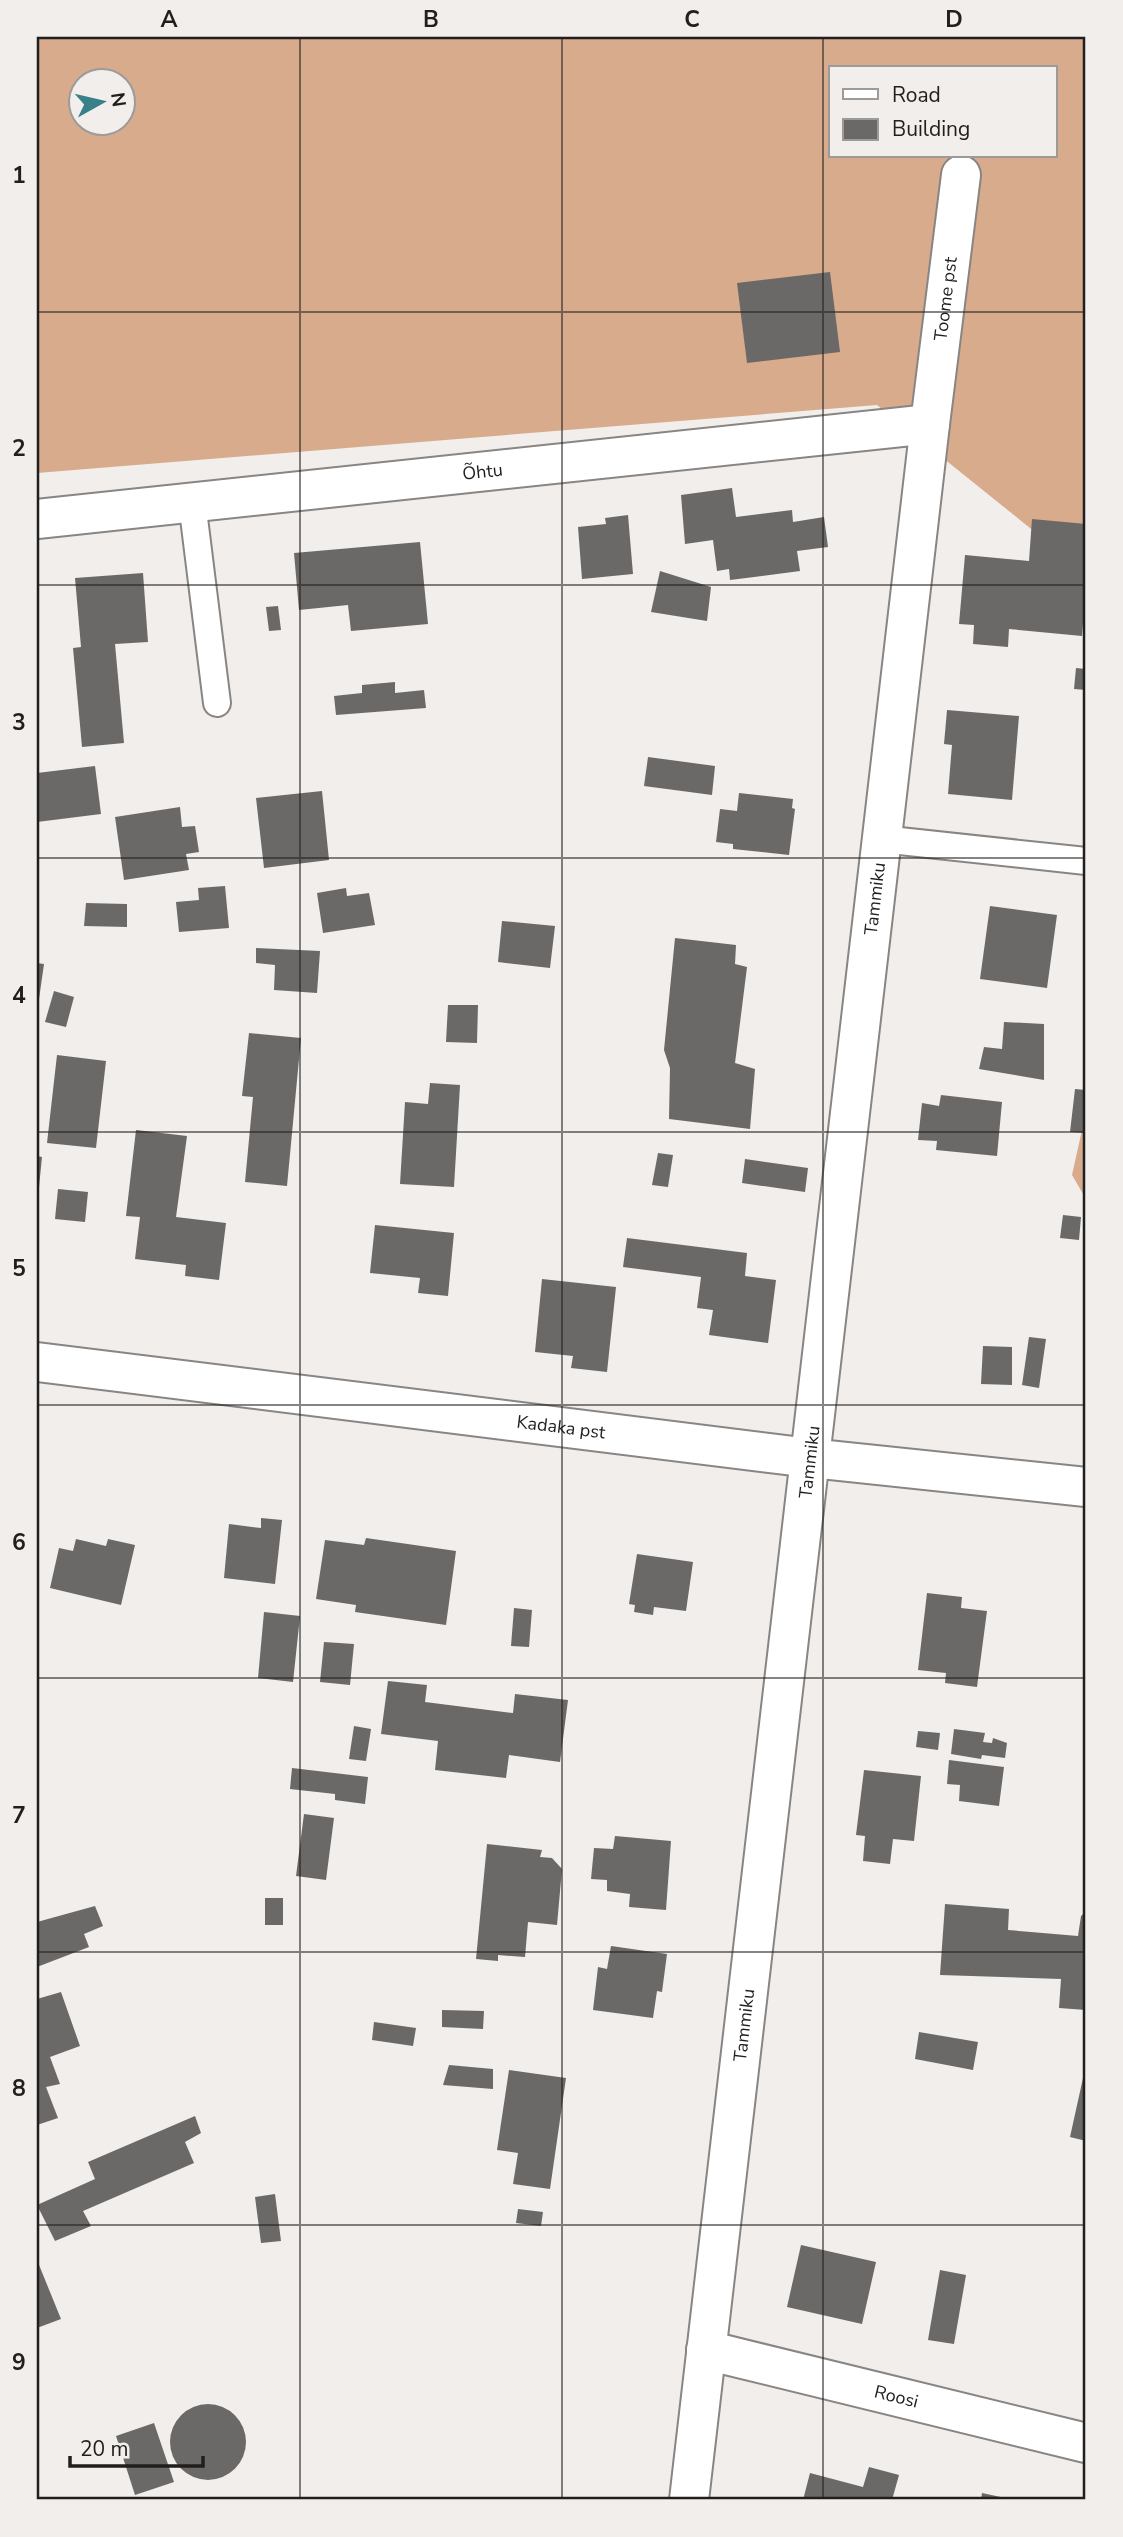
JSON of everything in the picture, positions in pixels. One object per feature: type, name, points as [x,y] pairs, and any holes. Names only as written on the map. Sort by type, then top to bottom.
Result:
[{"type":"street","name":"Toome pst","points":[[930,424],[961,175]]},
{"type":"street","name":"Õhtu","points":[[37,519],[930,424]]},
{"type":"street","name":"Tammiku","points":[[689,2500],[930,424]]},
{"type":"street","name":"Kadaka pst","points":[[37,1362],[810,1458],[1086,1488]]},
{"type":"street","name":"Roosi","points":[[706,2350],[1086,2443]]},
{"type":"lane","points":[[191,502],[217,703]]},
{"type":"lane","points":[[881,839],[1086,861]]},
{"type":"shaded area","points":[[37,37],[1086,37],[1086,573],[877,405],[37,473]]},
{"type":"shaded area","points":[[1086,1112],[1086,1199],[1072,1175]]},
{"type":"building","points":[[830,272],[840,352],[747,363],[737,283]]},
{"type":"building","points":[[732,488],[736,517],[792,510],[793,522],[824,517],[828,547],[797,551],[800,571],[730,580],[729,569],[717,571],[713,540],[685,544],[681,495]]},
{"type":"building","points":[[628,515],[633,574],[582,579],[578,527],[606,524],[605,518]]},
{"type":"building","points":[[1032,519],[1086,524],[1086,586],[1082,636],[1009,629],[1008,647],[973,644],[974,625],[959,624],[965,555],[1029,561]]},
{"type":"building","points":[[420,542],[428,624],[351,631],[348,605],[299,610],[294,553]]},
{"type":"building","points":[[660,571],[711,587],[707,621],[651,612]]},
{"type":"building","points":[[143,573],[148,642],[115,644],[124,743],[82,747],[73,648],[81,647],[75,578]]},
{"type":"building","points":[[278,606],[281,630],[269,631],[266,607]]},
{"type":"building","points":[[1076,668],[1086,669],[1086,690],[1074,689]]},
{"type":"building","points":[[395,682],[395,693],[424,690],[426,708],[336,715],[334,696],[362,693],[362,685]]},
{"type":"building","points":[[947,710],[1019,716],[1012,800],[948,794],[952,745],[944,744]]},
{"type":"building","points":[[648,757],[715,766],[712,795],[644,786]]},
{"type":"building","points":[[95,766],[101,814],[37,822],[37,773]]},
{"type":"building","points":[[322,791],[329,860],[264,868],[256,798]]},
{"type":"building","points":[[739,793],[793,799],[792,808],[795,809],[789,855],[733,849],[733,844],[716,842],[720,809],[737,811]]},
{"type":"building","points":[[180,807],[182,827],[195,826],[199,852],[186,854],[189,870],[124,880],[115,817]]},
{"type":"building","points":[[225,886],[229,928],[179,932],[176,902],[199,900],[198,888]]},
{"type":"building","points":[[346,888],[347,896],[369,893],[375,925],[323,933],[317,893]]},
{"type":"building","points":[[86,903],[127,904],[127,927],[84,926]]},
{"type":"building","points":[[990,906],[1057,915],[1047,988],[980,979]]},
{"type":"building","points":[[502,921],[555,926],[550,968],[498,962]]},
{"type":"building","points":[[675,938],[736,945],[735,964],[747,967],[735,1063],[755,1069],[750,1129],[669,1119],[670,1068],[664,1050]]},
{"type":"building","points":[[256,948],[320,951],[317,993],[274,990],[275,965],[256,963]]},
{"type":"building","points":[[37,963],[44,964],[39,999],[37,999]]},
{"type":"building","points":[[54,991],[74,997],[66,1027],[45,1022]]},
{"type":"building","points":[[448,1005],[478,1005],[477,1043],[446,1042]]},
{"type":"building","points":[[1004,1022],[1044,1024],[1044,1080],[979,1069],[984,1047],[1002,1049]]},
{"type":"building","points":[[249,1033],[301,1038],[287,1186],[245,1182],[253,1097],[242,1096]]},
{"type":"building","points":[[57,1055],[106,1061],[96,1148],[47,1143]]},
{"type":"building","points":[[430,1083],[460,1085],[454,1187],[400,1184],[405,1102],[428,1104]]},
{"type":"building","points":[[1075,1089],[1086,1090],[1086,1133],[1070,1132]]},
{"type":"building","points":[[941,1095],[1002,1102],[997,1156],[936,1150],[937,1141],[918,1140],[922,1103],[939,1106]]},
{"type":"building","points":[[136,1130],[187,1136],[176,1217],[226,1223],[219,1280],[185,1276],[186,1265],[135,1259],[140,1217],[126,1216]]},
{"type":"building","points":[[658,1153],[673,1155],[668,1187],[652,1185]]},
{"type":"building","points":[[37,1156],[42,1157],[39,1187],[37,1187]]},
{"type":"building","points":[[745,1159],[808,1168],[805,1192],[742,1183]]},
{"type":"building","points":[[58,1189],[88,1192],[85,1222],[55,1219]]},
{"type":"building","points":[[1063,1215],[1081,1217],[1079,1240],[1060,1238]]},
{"type":"building","points":[[375,1225],[454,1233],[448,1296],[418,1293],[420,1278],[370,1273]]},
{"type":"building","points":[[627,1238],[747,1253],[745,1276],[776,1280],[768,1343],[709,1335],[713,1310],[697,1308],[701,1277],[623,1267]]},
{"type":"building","points":[[542,1279],[616,1287],[607,1372],[571,1368],[573,1356],[535,1352]]},
{"type":"building","points":[[1029,1337],[1046,1339],[1039,1388],[1022,1385]]},
{"type":"building","points":[[983,1346],[1012,1347],[1012,1385],[981,1384]]},
{"type":"building","points":[[261,1518],[282,1520],[275,1584],[224,1578],[229,1524],[261,1528]]},
{"type":"building","points":[[366,1538],[456,1551],[446,1625],[355,1612],[356,1605],[316,1599],[325,1540],[364,1545]]},
{"type":"building","points":[[76,1539],[106,1546],[108,1539],[135,1545],[121,1605],[50,1588],[59,1548],[73,1551]]},
{"type":"building","points":[[637,1554],[693,1562],[686,1611],[654,1607],[653,1615],[634,1612],[635,1605],[629,1604]]},
{"type":"building","points":[[927,1593],[962,1597],[961,1608],[987,1611],[977,1687],[945,1683],[946,1673],[918,1670]]},
{"type":"building","points":[[514,1608],[532,1610],[529,1647],[511,1646]]},
{"type":"building","points":[[264,1612],[300,1616],[293,1682],[258,1678]]},
{"type":"building","points":[[324,1642],[354,1644],[350,1685],[320,1682]]},
{"type":"building","points":[[388,1681],[427,1685],[425,1702],[513,1713],[515,1694],[568,1700],[560,1762],[509,1755],[506,1778],[435,1770],[438,1741],[381,1734]]},
{"type":"building","points":[[354,1726],[371,1729],[366,1761],[349,1759]]},
{"type":"building","points":[[954,1729],[985,1733],[983,1742],[992,1743],[993,1738],[1007,1743],[1005,1758],[982,1755],[981,1759],[951,1754]]},
{"type":"building","points":[[918,1731],[940,1733],[938,1750],[916,1747]]},
{"type":"building","points":[[949,1760],[1004,1767],[999,1806],[959,1801],[960,1785],[947,1784]]},
{"type":"building","points":[[292,1768],[368,1777],[365,1804],[335,1800],[335,1794],[290,1789]]},
{"type":"building","points":[[864,1770],[921,1776],[914,1841],[893,1839],[890,1864],[863,1861],[865,1836],[856,1835]]},
{"type":"building","points":[[304,1814],[334,1818],[326,1880],[296,1876]]},
{"type":"building","points":[[615,1836],[671,1841],[666,1910],[629,1907],[630,1894],[607,1891],[607,1880],[591,1879],[594,1848],[613,1849]]},
{"type":"building","points":[[487,1844],[542,1850],[540,1857],[552,1858],[562,1869],[557,1925],[528,1922],[525,1957],[498,1955],[498,1961],[476,1959]]},
{"type":"building","points":[[265,1898],[283,1898],[283,1925],[265,1925]]},
{"type":"building","points":[[945,1904],[1009,1909],[1008,1930],[1078,1936],[1081,1916],[1086,1911],[1086,2010],[1059,2008],[1061,1979],[940,1975]]},
{"type":"building","points":[[95,1906],[103,1926],[84,1934],[89,1947],[37,1967],[37,1922]]},
{"type":"building","points":[[611,1946],[667,1954],[662,1992],[657,1991],[653,2018],[593,2010],[598,1967],[607,1969]]},
{"type":"building","points":[[61,1992],[80,2046],[50,2057],[60,2084],[46,2087],[58,2118],[37,2125],[37,1999]]},
{"type":"building","points":[[442,2010],[484,2011],[483,2029],[442,2027]]},
{"type":"building","points":[[374,2022],[416,2028],[413,2046],[372,2040]]},
{"type":"building","points":[[919,2032],[978,2042],[973,2070],[915,2059]]},
{"type":"building","points":[[449,2065],[493,2069],[493,2089],[443,2085]]},
{"type":"building","points":[[509,2070],[566,2078],[550,2189],[513,2184],[518,2153],[497,2150]]},
{"type":"building","points":[[1083,2078],[1086,2079],[1086,2141],[1070,2137]]},
{"type":"building","points":[[195,2116],[201,2133],[185,2142],[194,2163],[83,2211],[91,2226],[55,2241],[37,2205],[95,2179],[88,2162]]},
{"type":"building","points":[[275,2194],[281,2241],[261,2243],[255,2197]]},
{"type":"building","points":[[518,2209],[543,2212],[541,2226],[516,2223]]},
{"type":"building","points":[[801,2245],[876,2262],[862,2324],[787,2307]]},
{"type":"building","points":[[37,2260],[61,2319],[37,2328]]},
{"type":"building","points":[[940,2270],[966,2275],[954,2344],[928,2340]]},
{"type":"building","points":[[208,2404],[223,2407],[235,2415],[243,2427],[246,2442],[243,2457],[235,2469],[223,2477],[208,2480],[193,2477],[181,2469],[173,2457],[170,2442],[173,2427],[181,2415],[193,2407]]},
{"type":"building","points":[[154,2423],[174,2482],[135,2495],[116,2436]]},
{"type":"building","points":[[869,2467],[899,2475],[892,2500],[803,2500],[810,2473],[863,2487]]},
{"type":"building","points":[[982,2493],[1010,2499],[1010,2500],[981,2500]]}]
